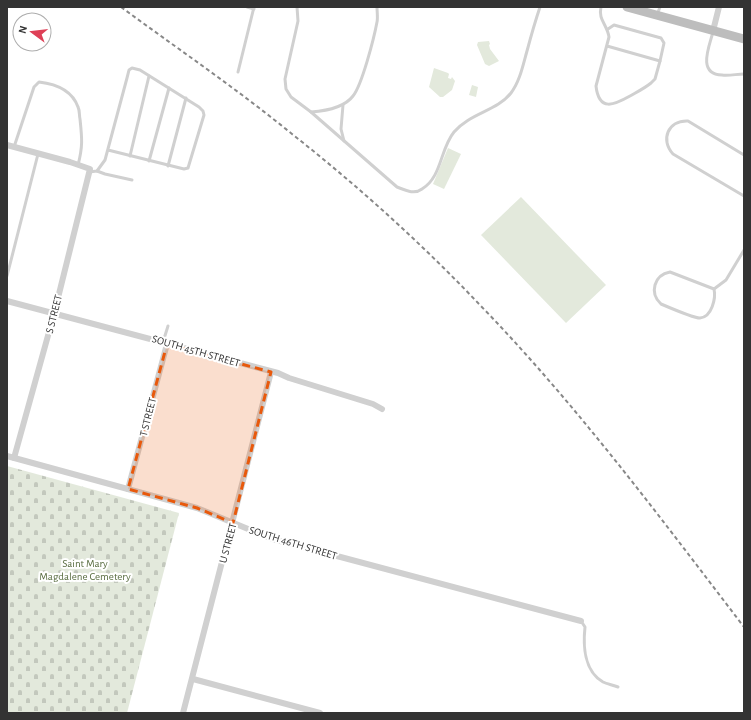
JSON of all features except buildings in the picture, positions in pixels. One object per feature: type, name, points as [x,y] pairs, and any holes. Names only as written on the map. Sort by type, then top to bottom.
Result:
[{"type":"street","points":[[627,7],[659,11],[713,31],[744,39]]},
{"type":"street","points":[[713,31],[719,7]]},
{"type":"street","points":[[7,145],[78,165],[89,171]]},
{"type":"street","name":"S STREET","points":[[14,458],[54,314],[89,171]]},
{"type":"street","name":"SOUTH 45TH STREET","points":[[7,301],[271,372],[373,404],[382,409]]},
{"type":"street","name":"T STREET","points":[[128,489],[165,343]]},
{"type":"street","name":"U STREET","points":[[183,713],[271,372]]},
{"type":"street","name":"SOUTH 46TH STREET","points":[[7,456],[197,508],[273,539],[581,621]]},
{"type":"street","points":[[193,679],[320,713]]},
{"type":"lane","points":[[238,72],[254,8],[247,7]]},
{"type":"lane","points":[[298,7],[298,21],[285,78],[286,89],[291,97],[311,112],[397,187],[410,192],[421,190],[430,183],[436,173],[453,133],[466,120],[501,102],[511,93],[521,75],[540,7]]},
{"type":"lane","points":[[311,112],[323,111],[343,105],[353,96],[360,82],[378,21],[377,7]]},
{"type":"lane","points":[[601,7],[600,18],[608,29],[609,37],[596,86],[598,98],[606,104],[617,103],[651,83],[655,79],[664,43],[661,38],[614,25],[608,29]]},
{"type":"lane","points":[[713,31],[706,62],[708,68],[716,74],[744,74]]},
{"type":"lane","points":[[607,46],[660,61]]},
{"type":"lane","points":[[97,171],[105,160],[129,70],[132,68],[140,70],[186,98],[203,111],[204,115],[188,168],[184,169],[168,166],[108,150]]},
{"type":"lane","points":[[130,156],[149,76]]},
{"type":"lane","points":[[14,147],[34,87],[39,82],[48,83],[64,89],[72,94],[79,108],[82,151],[78,165]]},
{"type":"lane","points":[[149,161],[169,88]]},
{"type":"lane","points":[[168,166],[186,98]]},
{"type":"lane","points":[[343,105],[342,129],[344,141]]},
{"type":"lane","points":[[744,155],[688,121],[683,121],[674,125],[667,134],[667,145],[673,154],[744,196]]},
{"type":"lane","points":[[7,276],[38,154]]},
{"type":"lane","points":[[89,171],[97,171],[132,180]]},
{"type":"lane","points":[[714,289],[726,280],[744,250]]},
{"type":"lane","points":[[670,272],[677,273],[685,278],[714,289],[715,299],[712,308],[700,318],[661,304],[658,301],[654,291],[658,278],[665,273],[670,272]]},
{"type":"lane","points":[[165,343],[168,326]]},
{"type":"lane","points":[[581,621],[585,626],[584,643],[590,668],[603,682],[618,687]]},
{"type":"highlighted area","points":[[167,344],[271,372],[233,523],[197,508],[128,489]]},
{"type":"green space","points":[[489,41],[490,49],[499,61],[489,66],[485,64],[477,45],[478,42]]},
{"type":"green space","points":[[434,68],[448,73],[448,78],[451,79],[452,77],[455,81],[452,90],[443,97],[440,97],[429,87]]},
{"type":"green space","points":[[472,85],[478,87],[476,97],[469,95]]},
{"type":"green space","points":[[448,148],[461,154],[444,189],[433,184]]},
{"type":"green space","points":[[521,197],[606,285],[566,323],[481,235]]},
{"type":"green space","name":"Saint Mary Magdalene Cemetery","points":[[7,466],[179,513],[127,713],[7,713]]},
{"type":"railway","points":[[121,7],[271,117],[365,195],[435,259],[515,342],[583,421],[616,461],[744,627]]}]
